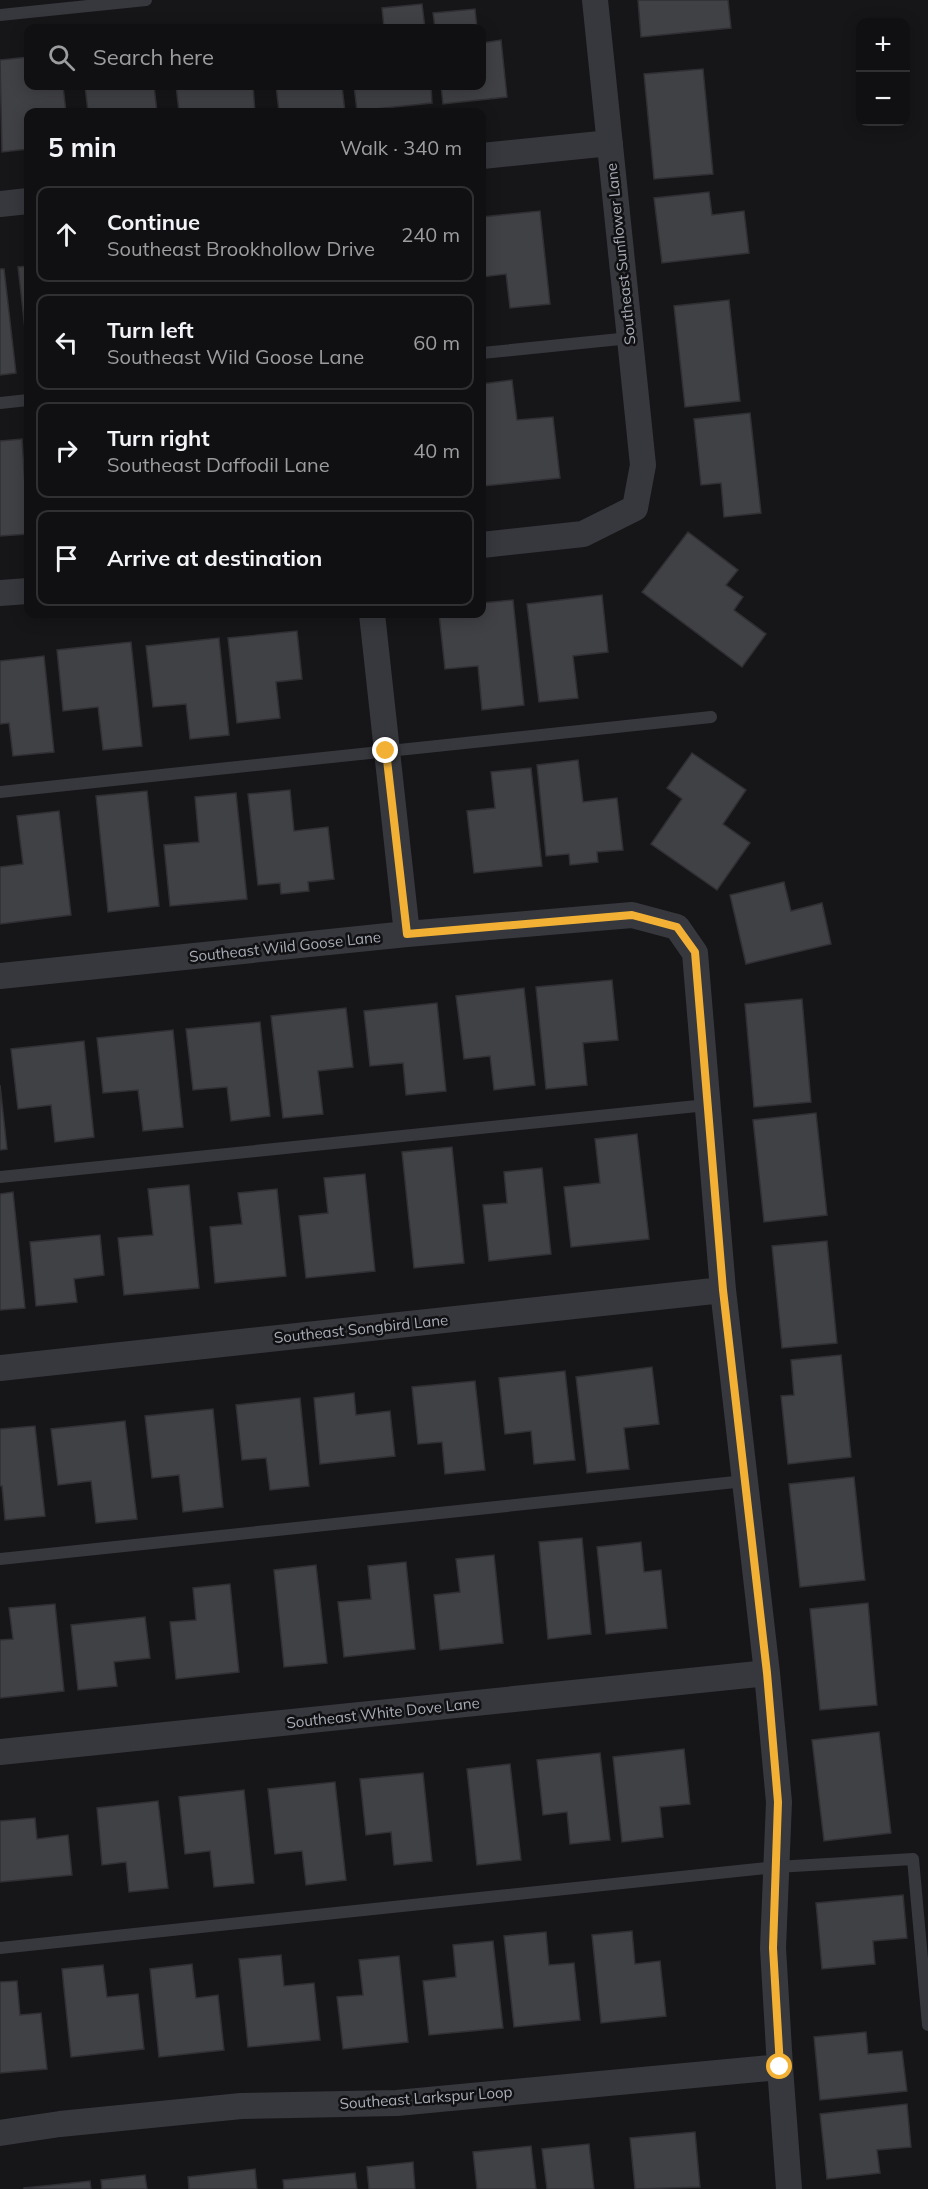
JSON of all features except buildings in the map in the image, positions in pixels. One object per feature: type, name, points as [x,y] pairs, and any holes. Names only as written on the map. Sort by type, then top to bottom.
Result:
[{"type":"street","name":"Southeast Sunflower Lane","points":[[486,545],[583,534],[635,508],[644,465],[595,0]]},
{"type":"street","points":[[486,156],[610,143]]},
{"type":"street","points":[[0,204],[24,201]]},
{"type":"street","points":[[0,593],[24,591]]},
{"type":"street","points":[[372,618],[407,934]]},
{"type":"street","name":"Southeast Wild Goose Lane","points":[[0,976],[407,934],[632,915],[677,927],[695,952],[707,1105]]},
{"type":"street","points":[[707,1105],[723,1290],[767,1673],[778,1802],[773,1948],[789,2189]]},
{"type":"street","name":"Southeast Songbird Lane","points":[[0,1368],[723,1290]]},
{"type":"street","name":"Southeast White Dove Lane","points":[[0,1752],[767,1673]]},
{"type":"street","name":"Southeast Larkspur Loop","points":[[0,2133],[60,2124],[241,2106],[397,2103],[780,2067]]},
{"type":"lane","points":[[0,15],[146,0]]},
{"type":"lane","points":[[486,353],[630,338]]},
{"type":"lane","points":[[0,403],[24,400]]},
{"type":"lane","points":[[0,792],[711,717]]},
{"type":"lane","points":[[0,1177],[707,1105]]},
{"type":"lane","points":[[0,1559],[745,1481]]},
{"type":"lane","points":[[0,1948],[776,1867],[913,1859],[928,2025]]},
{"type":"route","points":[[386,751],[407,934],[632,915],[677,927],[695,952],[723,1290],[767,1673],[778,1802],[773,1948],[780,2067]]}]
